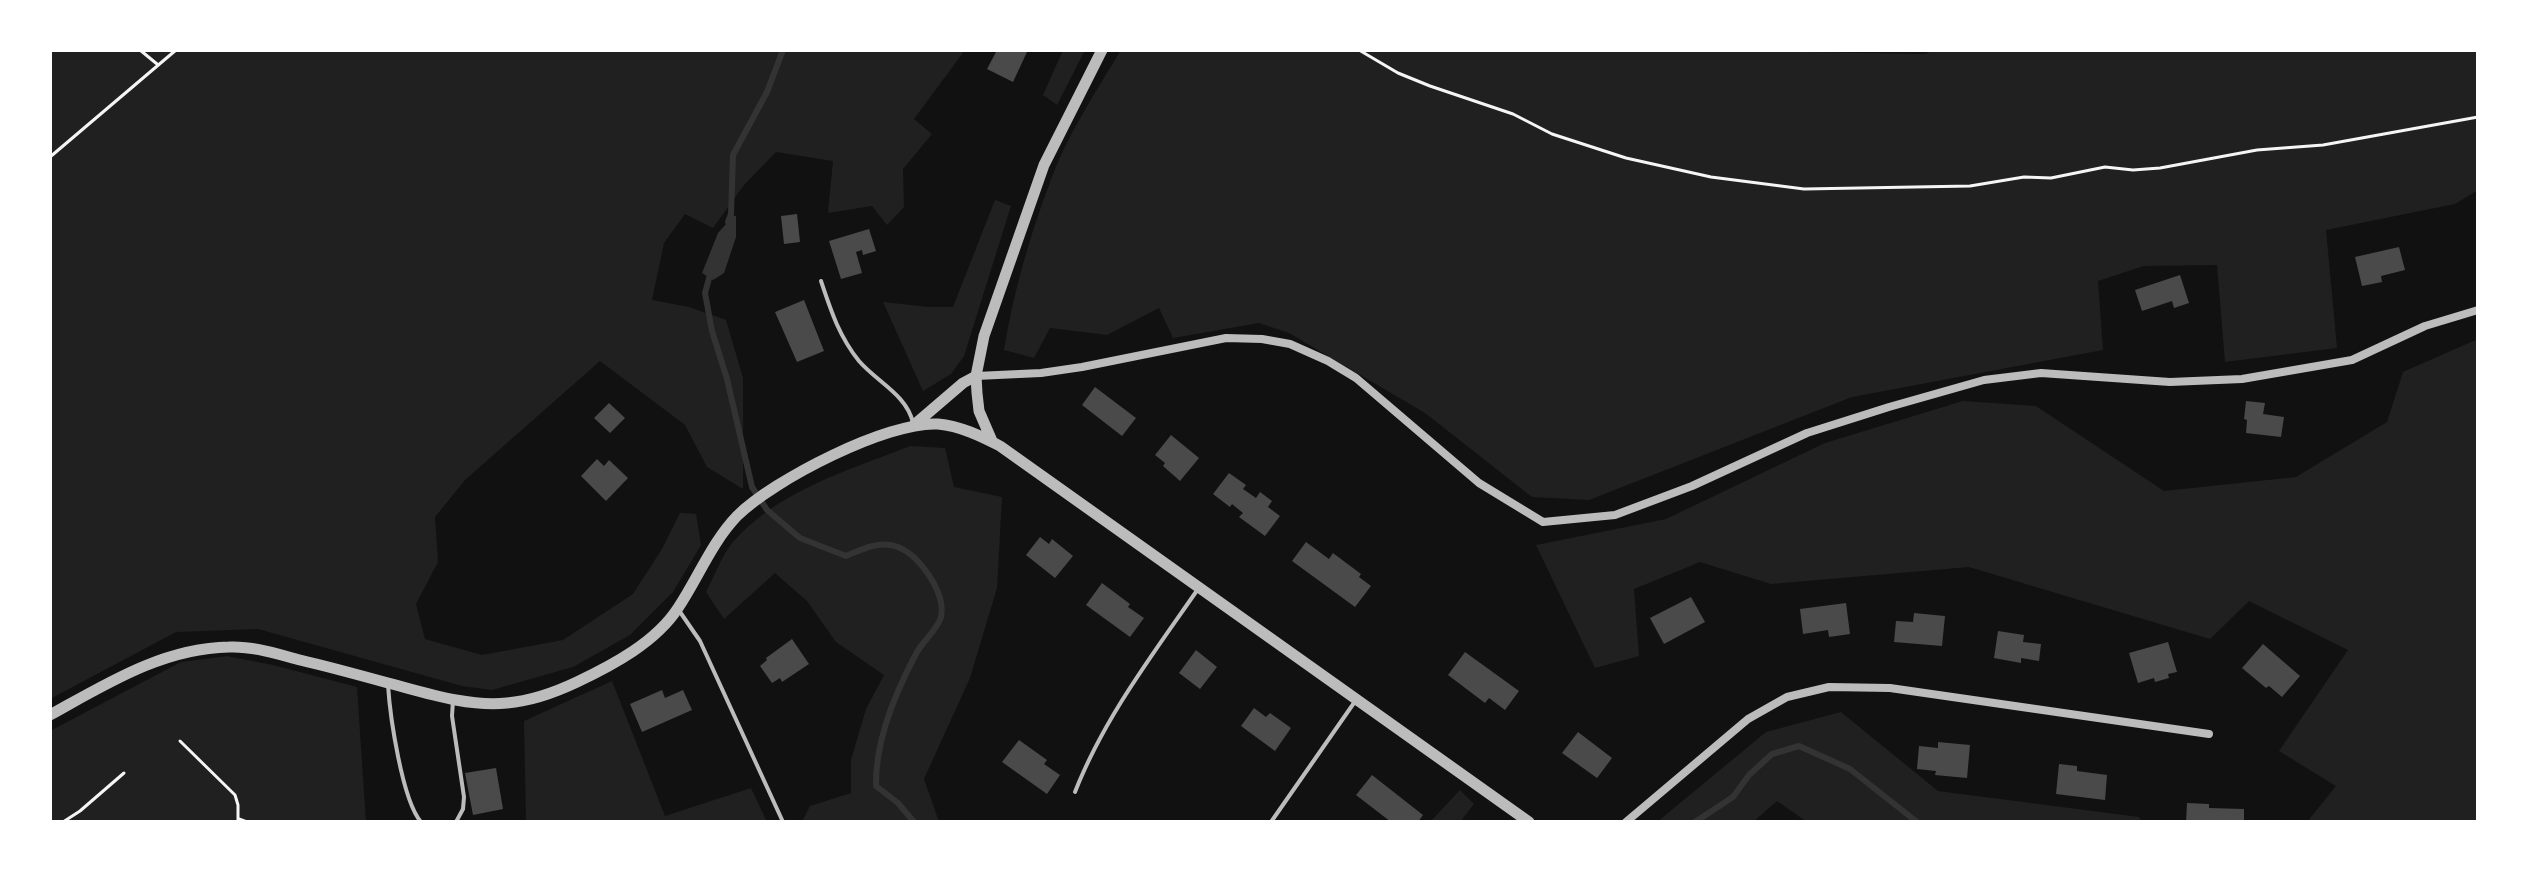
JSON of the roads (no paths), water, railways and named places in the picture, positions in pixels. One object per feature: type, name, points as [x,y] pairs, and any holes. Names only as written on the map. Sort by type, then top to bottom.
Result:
[{"type":"street","points":[[993,442],[979,411],[976,376],[984,336],[1044,165],[1102,50]]},
{"type":"street","points":[[913,425],[963,383],[976,376],[1041,373],[1082,367],[1226,338],[1262,339],[1290,344],[1356,378],[1479,483],[1543,522],[1615,515],[1692,486],[1807,433],[1984,380],[2041,373],[2170,382],[2242,379],[2352,360],[2425,326],[2478,310]]},
{"type":"street","points":[[50,715],[164,657],[215,647],[266,651],[453,699],[507,703],[530,699],[601,669],[660,630],[677,609],[723,534],[752,503],[800,474],[899,428],[913,425],[952,426],[993,442],[1529,822]]},
{"type":"street","points":[[1626,822],[1748,719],[1787,697],[1829,687],[1890,688],[2209,734]]},
{"type":"lane","points":[[821,281],[838,332],[861,363],[910,410],[913,425]]},
{"type":"lane","points":[[1075,792],[1109,721],[1199,587]]},
{"type":"lane","points":[[677,609],[700,641],[783,822]]},
{"type":"lane","points":[[388,682],[390,714],[404,777],[415,814],[421,822]]},
{"type":"lane","points":[[453,699],[452,716],[464,797],[463,809],[456,822]]},
{"type":"lane","points":[[1271,822],[1357,699]]},
{"type":"waterway","points":[[728,222],[733,155],[767,92],[783,50]]},
{"type":"waterway","points":[[711,271],[705,293],[712,331],[727,379],[752,487],[767,510],[800,538],[846,556],[878,545],[898,547],[923,567],[939,597],[941,617],[917,652],[902,683],[888,717],[877,769],[876,786],[898,803],[914,822]]},
{"type":"waterway","points":[[1695,822],[1733,797],[1749,775],[1772,754],[1799,746],[1850,769],[1917,822]]}]
